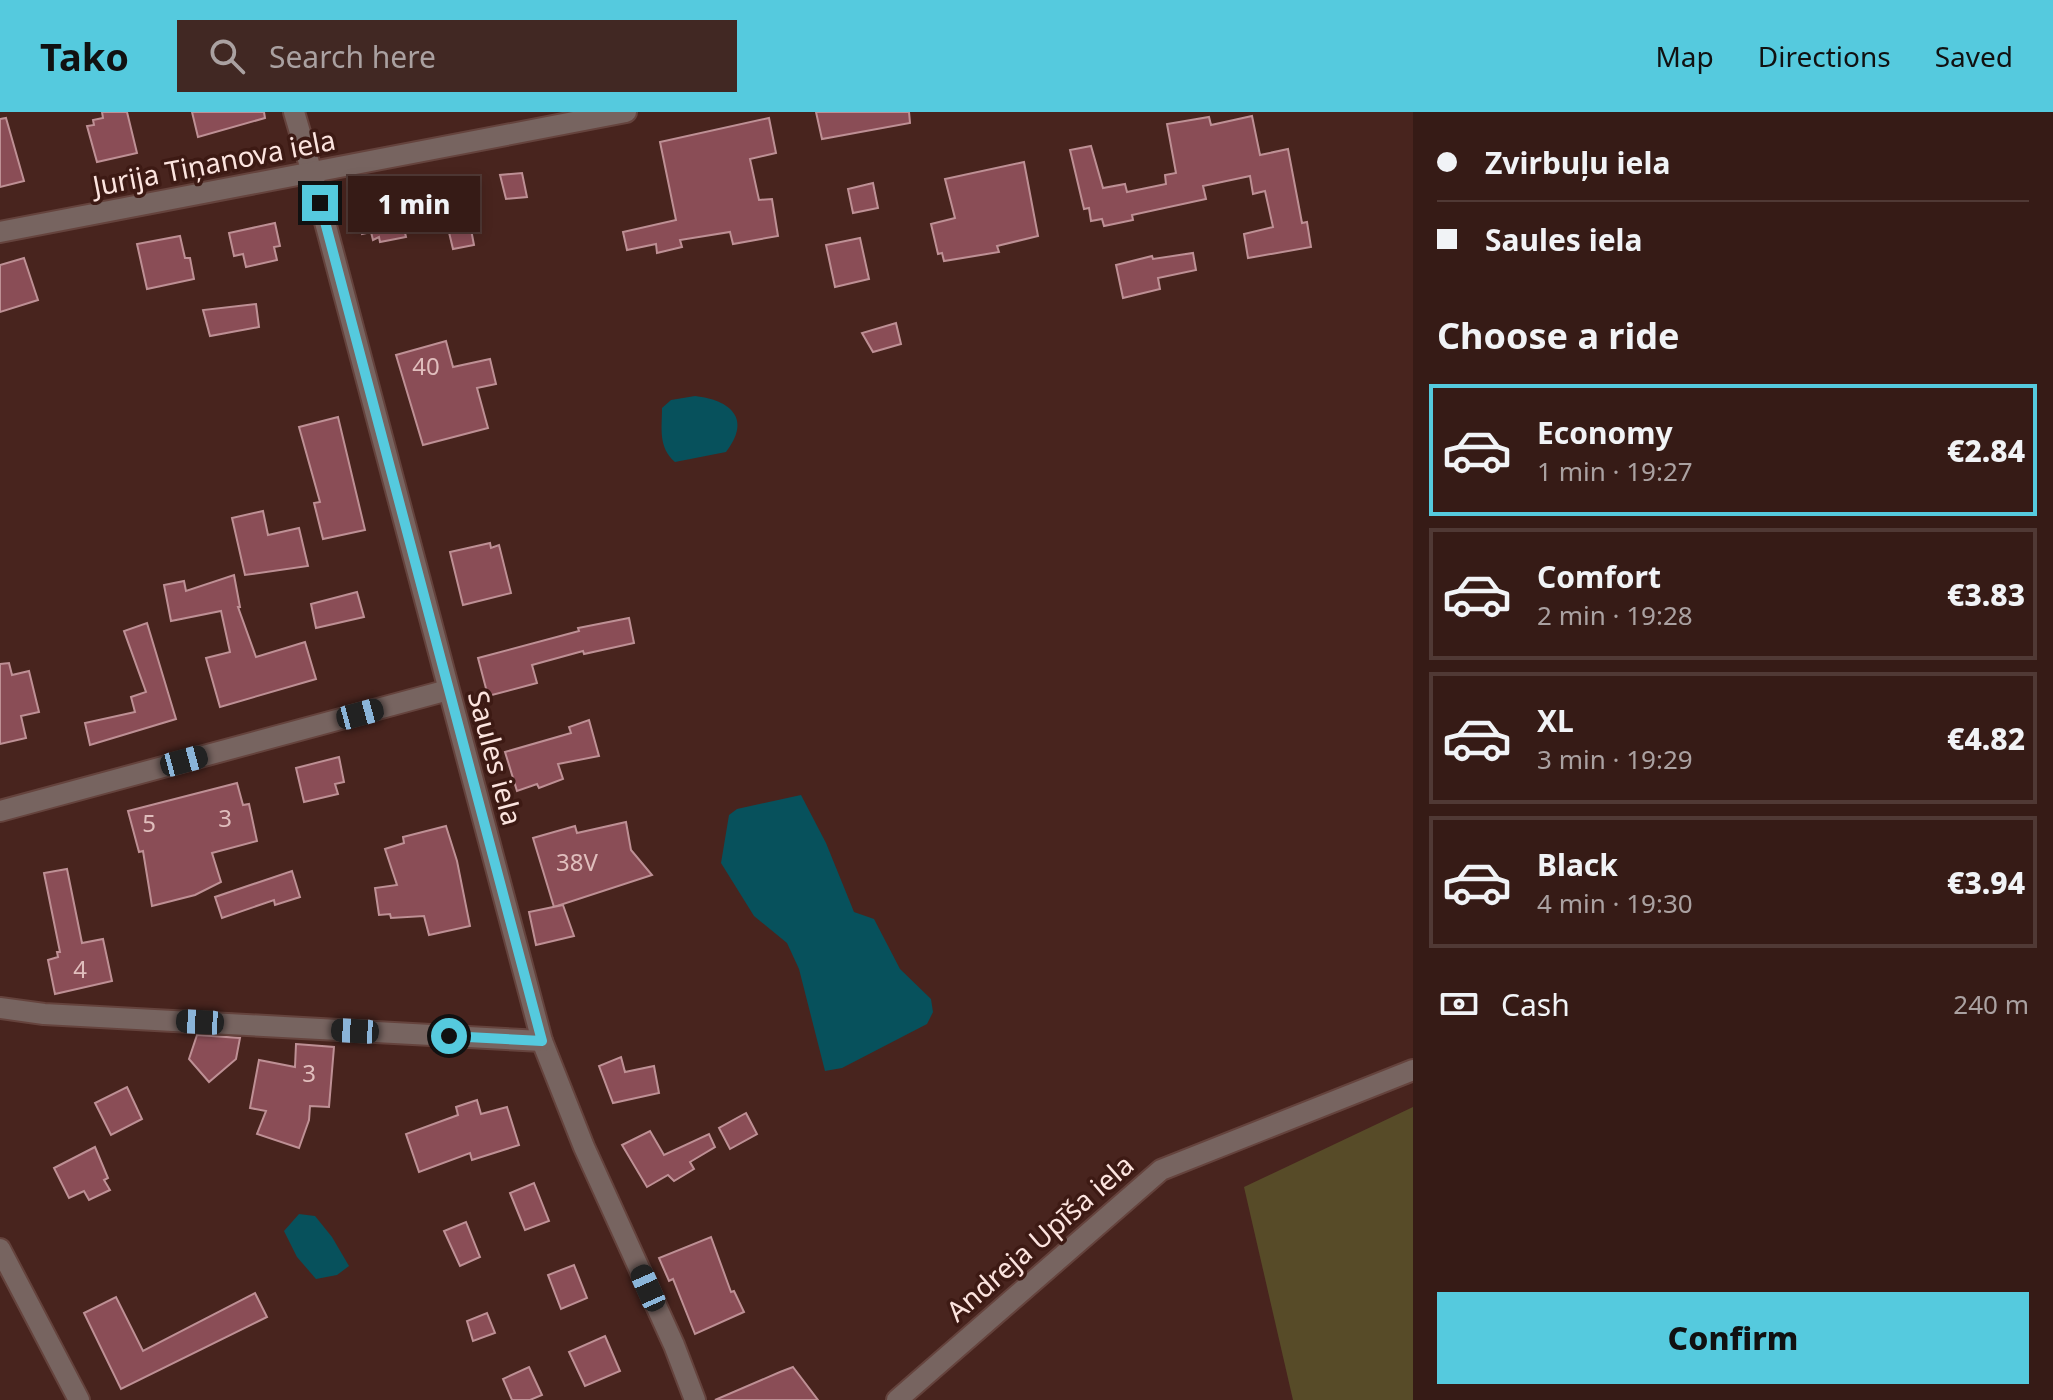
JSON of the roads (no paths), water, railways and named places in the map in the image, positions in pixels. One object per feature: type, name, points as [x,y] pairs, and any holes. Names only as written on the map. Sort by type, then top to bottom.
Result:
[{"type":"street","name":"Saules iela","points":[[294,112],[542,1041],[584,1147],[674,1345],[695,1400]]},
{"type":"street","name":"Jurija Tiņanova iela","points":[[0,232],[626,112]]},
{"type":"street","points":[[0,811],[448,690]]},
{"type":"street","points":[[0,1008],[44,1014],[542,1041]]},
{"type":"street","name":"Andreja Upīša iela","points":[[897,1400],[1161,1170],[1413,1070]]},
{"type":"street","points":[[0,1249],[79,1400]]},
{"type":"water","points":[[695,396],[719,402],[734,413],[737,430],[734,440],[726,452],[675,462],[663,444],[662,408],[671,400]]},
{"type":"water","points":[[801,795],[826,843],[854,912],[874,919],[900,969],[931,999],[933,1012],[927,1024],[842,1068],[825,1071],[799,969],[787,943],[754,916],[721,863],[729,815],[737,809]]},
{"type":"water","points":[[299,1214],[315,1216],[349,1266],[337,1275],[316,1279],[297,1257],[284,1231]]}]
